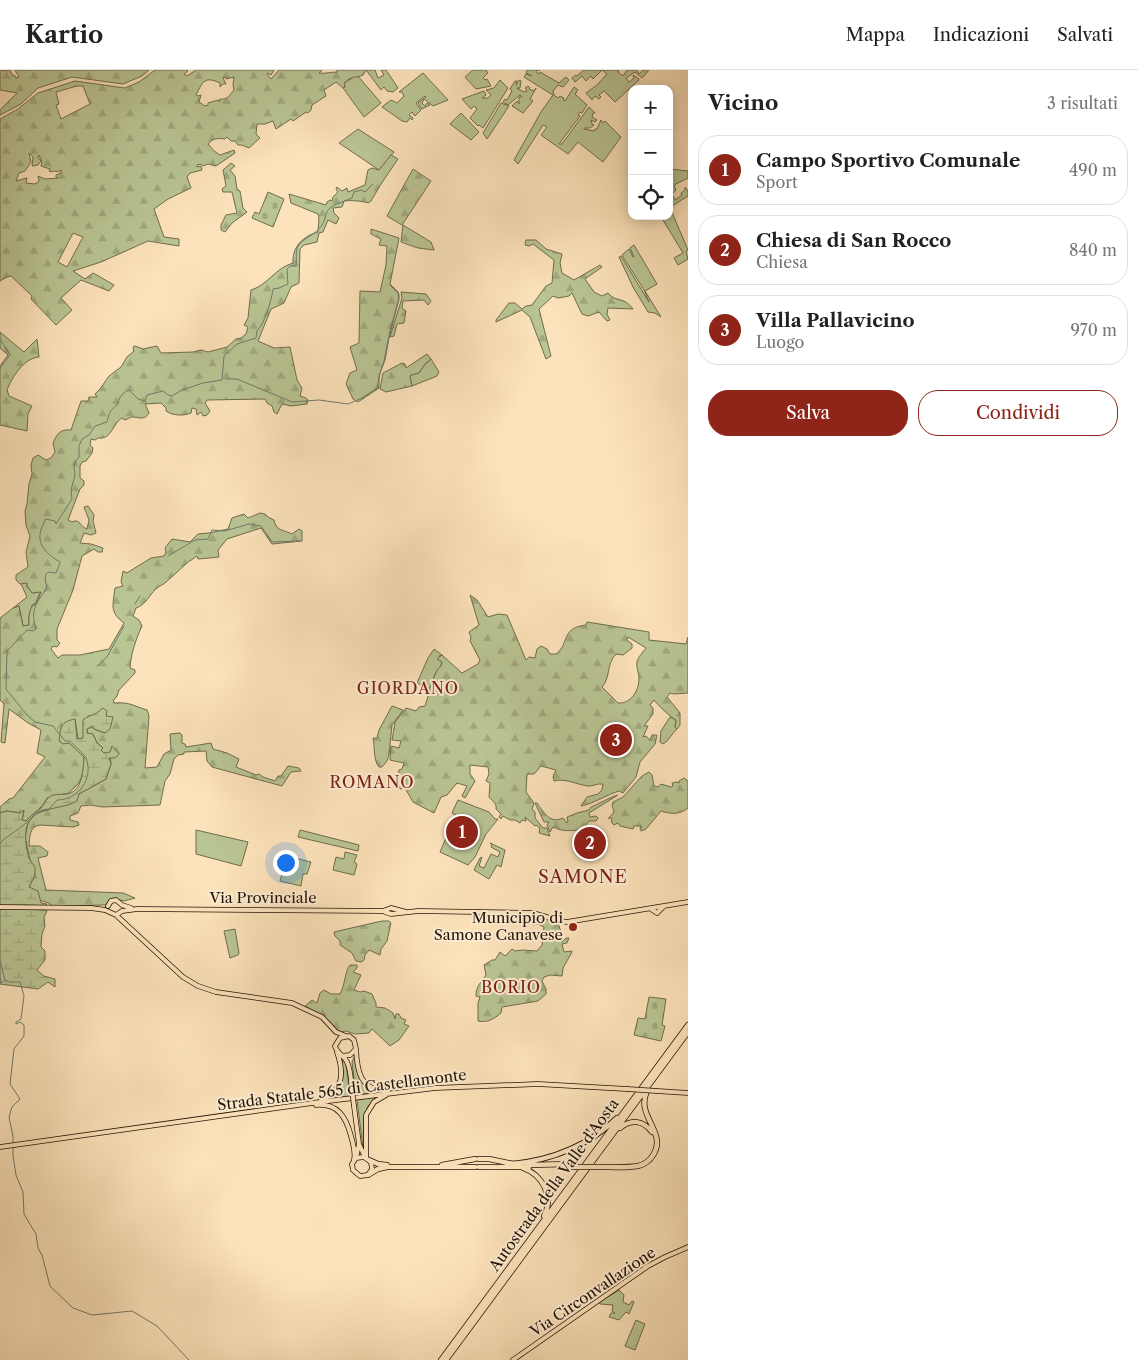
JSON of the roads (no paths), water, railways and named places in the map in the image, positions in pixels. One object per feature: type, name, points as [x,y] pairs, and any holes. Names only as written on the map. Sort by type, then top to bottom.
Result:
[{"type":"highway","name":"Autostrada della Valle d'Aosta","points":[[441,1360],[688,1025]]},
{"type":"highway","name":"Autostrada della Valle d'Aosta","points":[[446,1360],[688,1032]]},
{"type":"highway","points":[[600,1165],[637,1166],[645,1163],[653,1156],[657,1138],[646,1115],[644,1102],[646,1093],[662,1067]]},
{"type":"highway","points":[[512,1164],[542,1160],[580,1145],[605,1128],[634,1098]]},
{"type":"highway","points":[[368,1175],[378,1169],[387,1167],[520,1168],[636,1164],[648,1159],[653,1151],[654,1137],[645,1125],[630,1122],[622,1126],[602,1148]]},
{"type":"highway","points":[[368,1158],[381,1164],[404,1166],[444,1165],[477,1159],[489,1159],[512,1164],[572,1166]]},
{"type":"highway","points":[[520,1168],[529,1170],[537,1177],[544,1185],[547,1195],[547,1211],[531,1238]]},
{"type":"main road","points":[[109,912],[108,906],[111,901],[116,900],[122,905],[122,912],[129,926]]},
{"type":"main road","name":"Via Provinciale","points":[[122,912],[137,909],[533,913],[568,922],[657,909],[688,902]]},
{"type":"main road","name":"Via Provinciale","points":[[122,905],[137,909]]},
{"type":"main road","points":[[0,907],[91,908],[108,906]]},
{"type":"main road","points":[[91,908],[116,915],[183,977],[198,986],[216,992],[292,1003],[322,1017],[333,1029],[354,1040],[357,1068],[364,1081],[379,1090],[397,1092]]},
{"type":"main road","points":[[116,915],[122,912]]},
{"type":"main road","points":[[312,1103],[331,1095],[339,1085],[342,1068],[333,1029]]},
{"type":"main road","points":[[336,1042],[346,1036]]},
{"type":"main road","points":[[349,1070],[352,1054],[356,1049]]},
{"type":"main road","points":[[337,1052],[347,1061],[349,1070],[359,1144],[356,1159],[352,1166],[355,1174],[362,1177],[368,1175],[372,1166],[359,1144]]},
{"type":"main road","points":[[342,1056],[352,1054]]},
{"type":"main road","name":"Strada Statale 565 di Castellamonte","points":[[0,1147],[312,1103],[461,1086],[514,1084],[688,1093]]},
{"type":"main road","points":[[368,1158],[365,1126],[367,1111],[377,1099],[397,1092]]},
{"type":"main road","points":[[312,1103],[328,1105],[342,1114],[348,1123],[356,1159]]},
{"type":"main road","points":[[356,1159],[363,1156],[368,1158]]},
{"type":"main road","name":"Via Circonvallazione","points":[[513,1360],[648,1266],[688,1247]]},
{"type":"waterway","points":[[257,331],[267,312],[273,289],[288,284],[287,269],[290,266],[296,266],[298,246],[319,228],[330,208],[352,198],[354,192],[361,190],[365,192],[373,184]]},
{"type":"waterway","points":[[226,379],[237,379],[292,402],[319,400],[348,404],[362,398],[377,388],[384,361],[399,298],[399,294],[390,285]]},
{"type":"waterway","points":[[60,562],[44,549],[40,540],[41,528],[45,519],[55,521],[56,524],[72,499],[71,490],[75,475],[74,468],[75,462],[79,457],[79,446],[82,439],[89,435],[95,426],[107,422],[110,412],[117,405],[118,400],[129,390],[138,399],[145,401],[147,395],[163,391],[172,396],[182,390],[203,383],[222,380],[224,356],[237,344],[256,338],[257,331]]},
{"type":"waterway","points":[[0,339],[10,355],[0,368]]},
{"type":"waterway","points":[[168,556],[195,540],[208,539],[212,530],[225,531],[249,524],[261,526],[272,542],[300,541]]},
{"type":"waterway","points":[[0,844],[38,812],[49,809],[57,800],[65,799],[78,792],[86,781],[88,773],[86,758],[81,751],[70,741],[65,741],[53,726],[35,722],[6,689],[7,651],[27,630],[33,631],[36,629],[34,612],[37,603],[47,588],[46,574],[48,572],[56,573],[60,563]]},
{"type":"waterway","points":[[135,604],[140,596]]},
{"type":"waterway","points":[[97,666],[107,657],[124,626]]},
{"type":"waterway","points":[[0,961],[5,980],[20,982],[24,996],[21,1019],[16,1022],[16,1024],[20,1022],[24,1025],[24,1036],[14,1049],[10,1084],[20,1099],[12,1107],[9,1117],[13,1136],[13,1156],[16,1175],[23,1192],[24,1214],[36,1234],[38,1248],[42,1255],[50,1286],[73,1308],[92,1315],[132,1311],[157,1326],[189,1360]]},
{"type":"waterway","points":[[0,978],[1,983],[5,980]]},
{"type":"place","name":"Villa Pallavicino","points":[[616,740]]},
{"type":"place","name":"Campo Sportivo Comunale","points":[[462,832]]},
{"type":"place","name":"Chiesa di San Rocco","points":[[590,843]]},
{"type":"place","name":"Municipio di Samone Canavese","points":[[573,927]]},
{"type":"district","name":"GIORDANO","points":[[408,688]]},
{"type":"district","name":"ROMANO","points":[[372,782]]},
{"type":"district","name":"SAMONE","points":[[583,877]]},
{"type":"district","name":"BORIO","points":[[511,987]]}]
